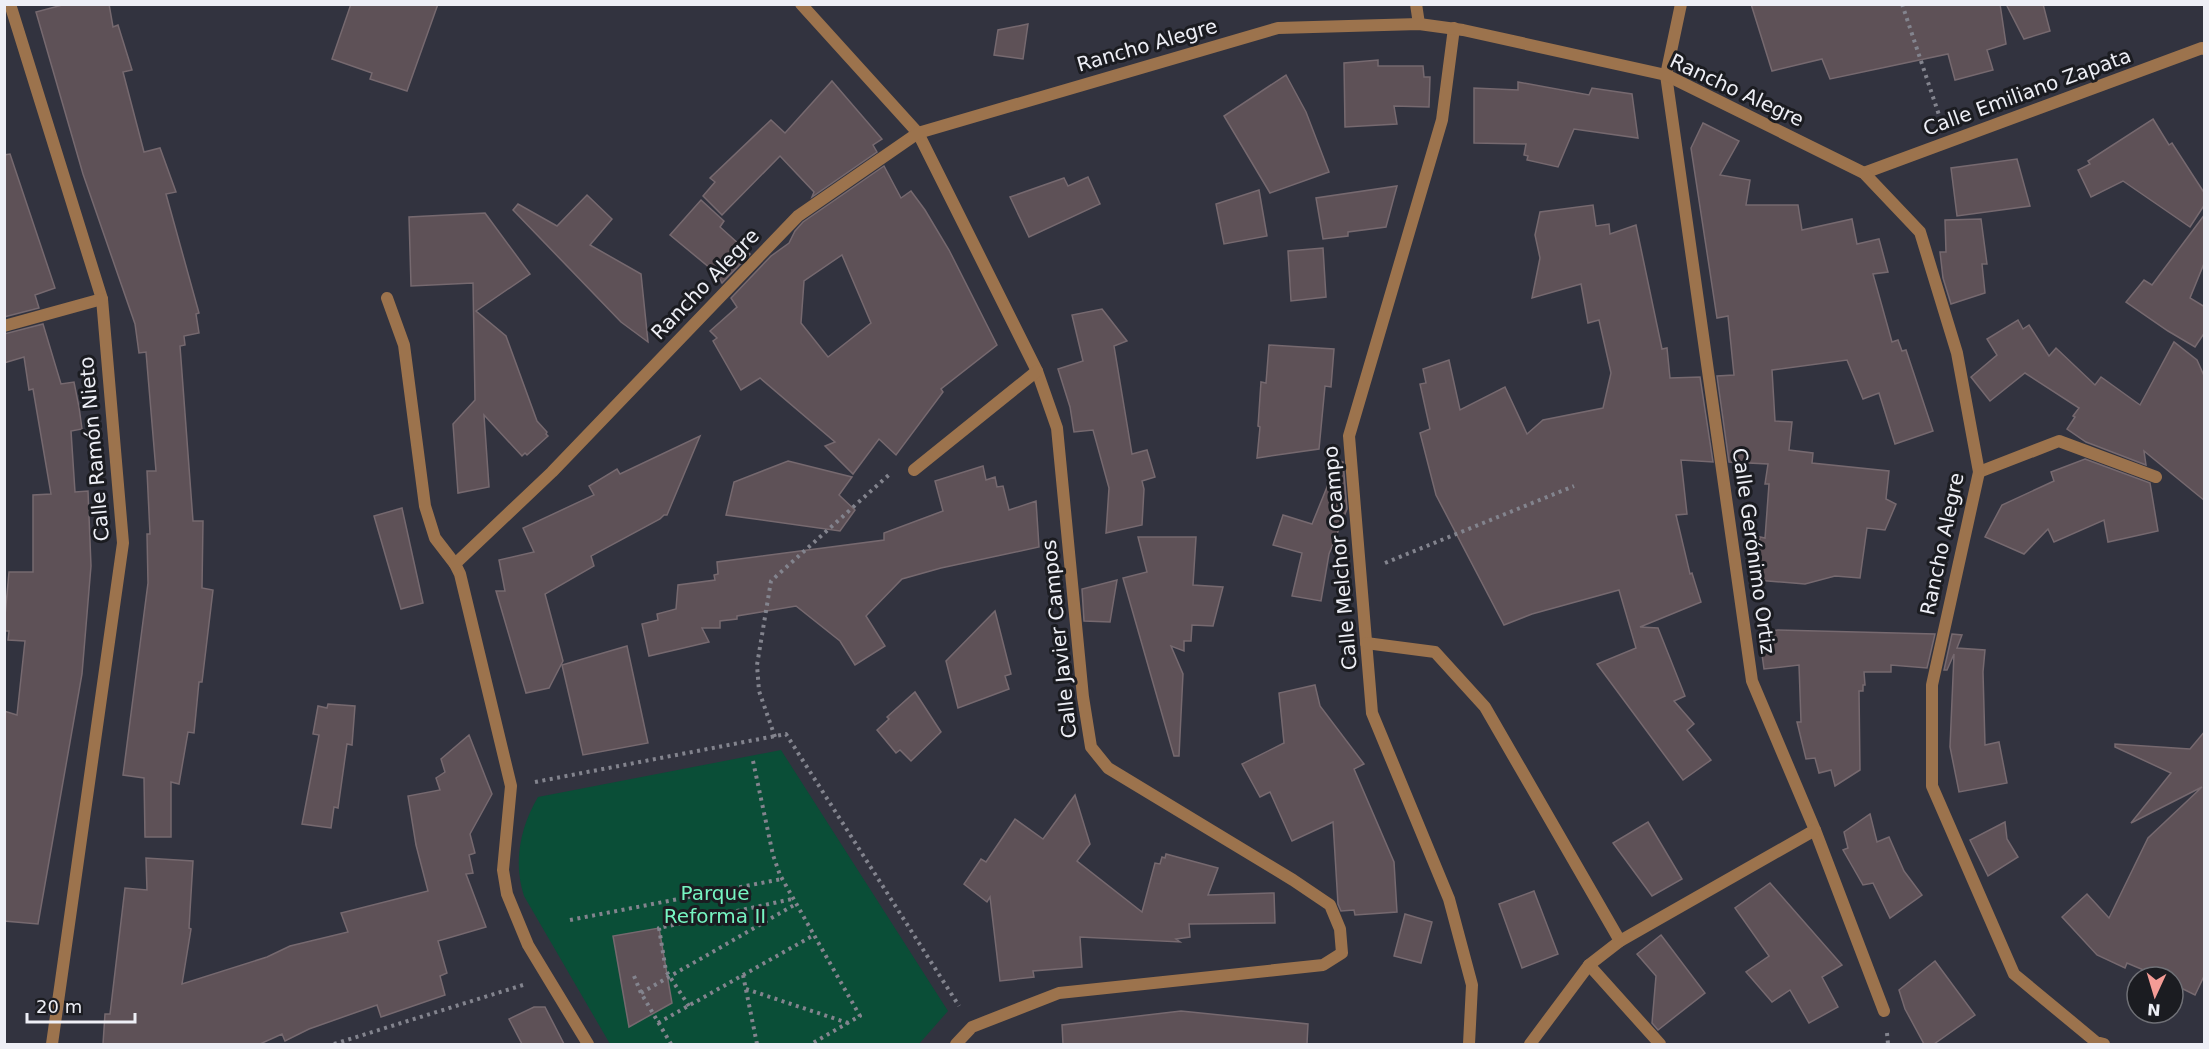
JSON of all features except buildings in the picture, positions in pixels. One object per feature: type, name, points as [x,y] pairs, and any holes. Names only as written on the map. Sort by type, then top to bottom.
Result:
[{"type":"street","name":"Calle Ramón Nieto","points":[[10,4],[102,299],[123,543],[52,1044]]},
{"type":"street","name":"Calle Javier Campos","points":[[801,4],[918,133],[1037,371],[1057,428],[1083,697],[1090,747],[1108,768],[1293,880],[1330,905],[1340,929],[1342,953],[1323,965],[1059,993],[972,1027],[956,1044]]},
{"type":"street","points":[[1416,4],[1419,24]]},
{"type":"street","points":[[1666,75],[1681,4]]},
{"type":"street","name":"Rancho Alegre","points":[[455,564],[552,472],[798,216],[918,133],[1278,28],[1419,24],[1454,28],[1666,75],[1864,173],[1920,232],[1957,353],[1979,472],[1932,685],[1932,786],[2014,974],[2096,1042],[2104,1044]]},
{"type":"street","name":"Calle Melchor Ocampo","points":[[1454,28],[1442,120],[1349,436],[1372,713],[1449,899],[1472,985],[1469,1044]]},
{"type":"street","name":"Calle Emiliano Zapata","points":[[1864,173],[2205,48]]},
{"type":"street","name":"Calle Gerónimo Ortiz","points":[[1666,75],[1752,681],[1815,830],[1884,1011]]},
{"type":"street","points":[[387,298],[404,345],[425,507],[435,538],[460,574],[512,786],[503,870],[507,894],[517,922],[545,974],[588,1044]]},
{"type":"street","points":[[4,326],[102,299]]},
{"type":"street","points":[[914,470],[1037,371]]},
{"type":"street","points":[[1979,472],[2059,441],[2156,477]]},
{"type":"street","points":[[1366,643],[1436,652],[1485,707],[1620,941]]},
{"type":"street","points":[[1530,1044],[1589,965],[1620,941],[1815,830]]},
{"type":"street","points":[[1589,965],[1660,1044]]},
{"type":"path","points":[[1902,4],[1948,142]]},
{"type":"path","points":[[775,736],[759,691],[757,665],[771,581],[905,460],[914,470]]},
{"type":"path","points":[[1359,574],[1574,486]]},
{"type":"path","points":[[512,786],[786,734],[972,1027]]},
{"type":"path","points":[[753,761],[773,855],[782,879],[860,1016],[811,1044]]},
{"type":"path","points":[[570,921],[782,879]]},
{"type":"path","points":[[689,1006],[666,970],[659,928],[792,899]]},
{"type":"path","points":[[641,993],[796,904]]},
{"type":"path","points":[[658,1023],[814,935]]},
{"type":"path","points":[[334,1044],[528,984],[545,974]]},
{"type":"path","points":[[743,975],[758,1044]]},
{"type":"path","points":[[634,976],[670,1044]]},
{"type":"path","points":[[746,989],[849,1023]]},
{"type":"green space","name":"Parque Reforma II","points":[[781,750],[948,1011],[919,1044],[610,1044],[524,896],[519,871],[520,845],[527,820],[538,797]]}]
